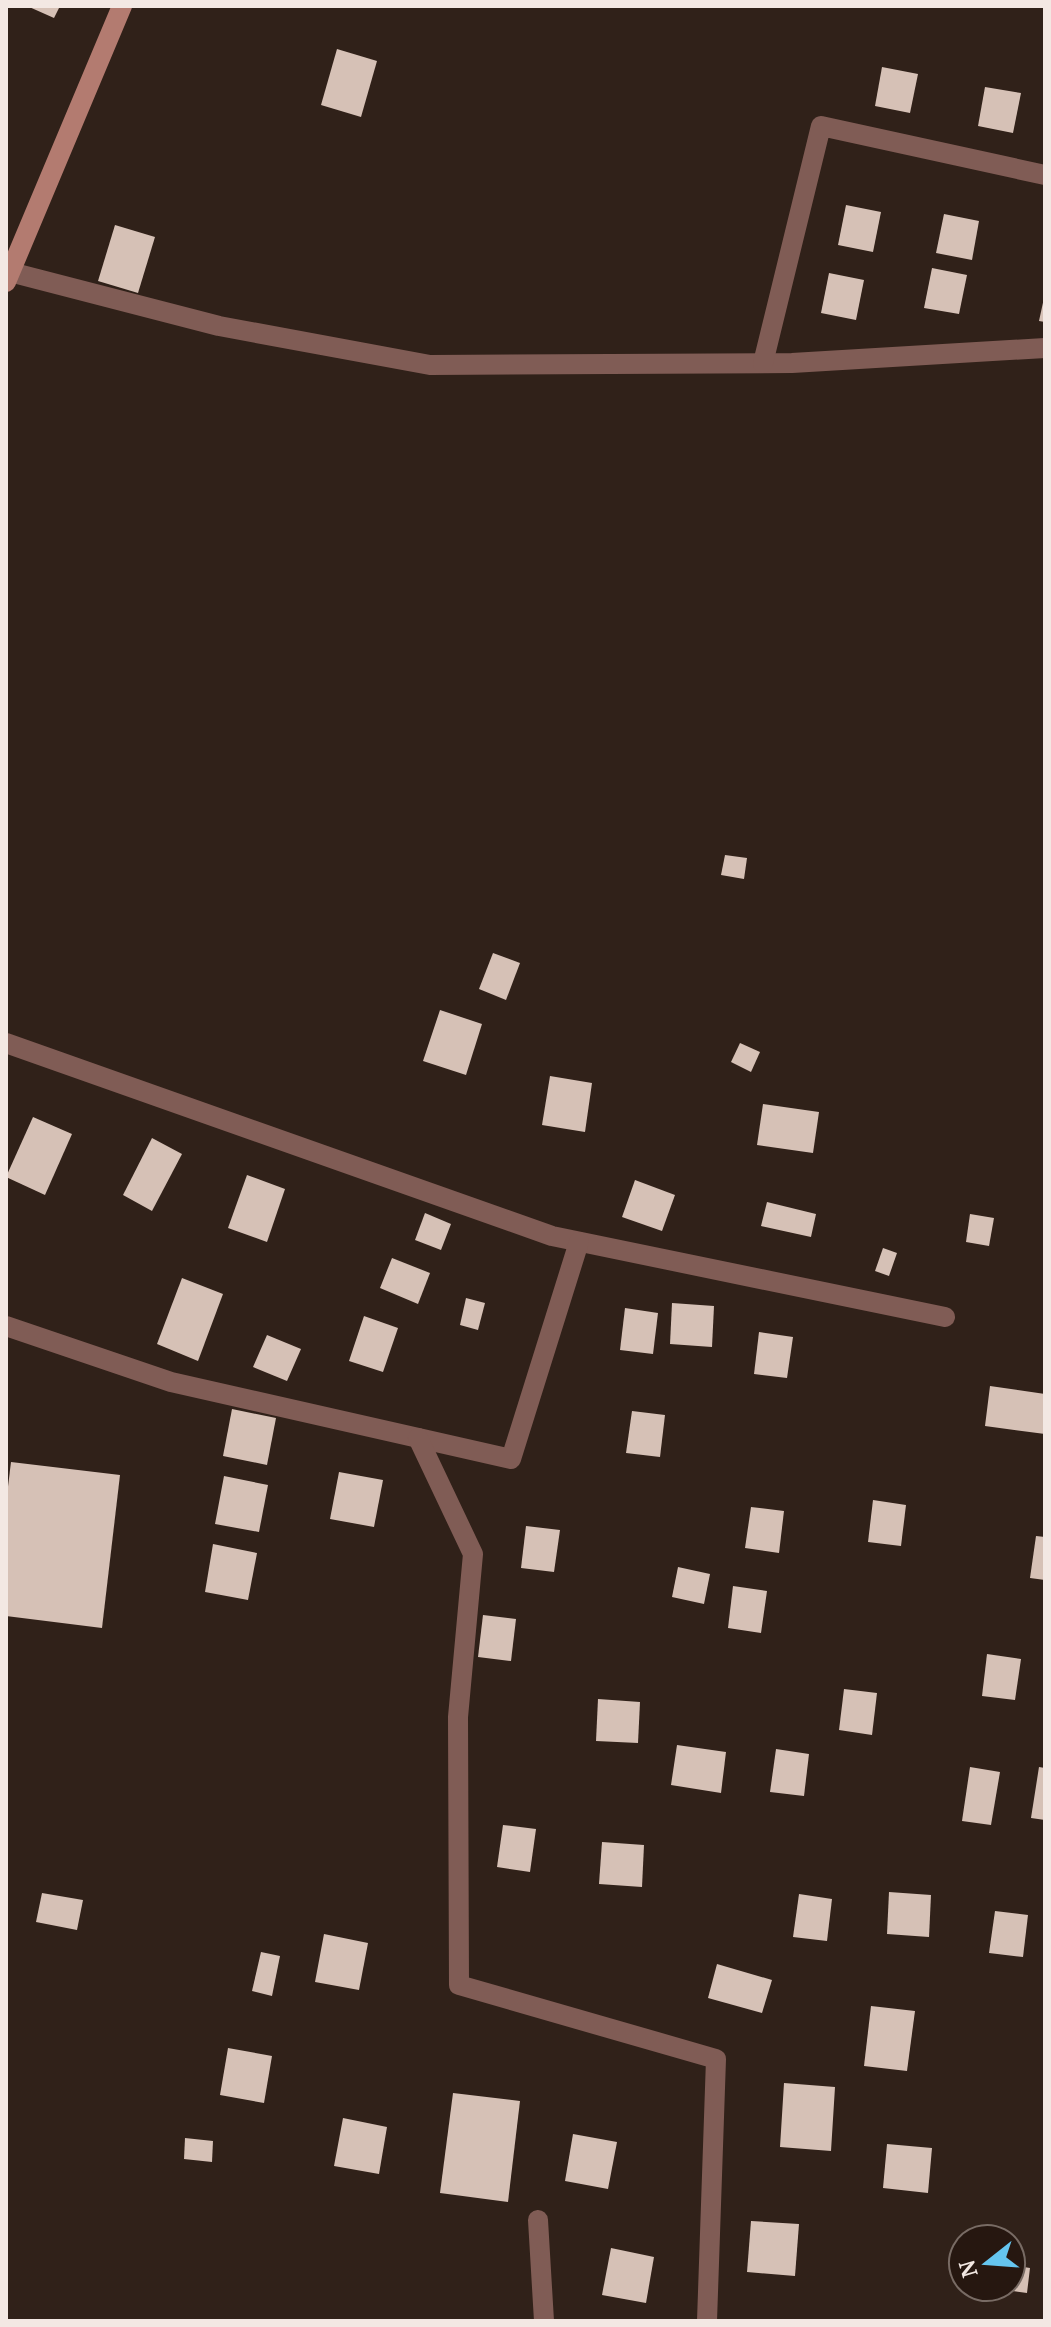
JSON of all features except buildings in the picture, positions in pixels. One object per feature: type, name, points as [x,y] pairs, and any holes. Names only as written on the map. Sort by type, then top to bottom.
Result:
[{"type":"street","points":[[122,6],[8,277],[219,326],[430,365],[763,363],[1045,348]]},
{"type":"street","points":[[763,363],[821,126],[1045,175]]},
{"type":"street","points":[[6,1043],[552,1236],[945,1317]]},
{"type":"street","points":[[6,1326],[171,1382],[511,1459],[579,1242]]},
{"type":"street","points":[[418,1438],[473,1554],[458,1717],[459,1985],[716,2059],[707,2321]]},
{"type":"street","points":[[538,2220],[544,2321]]}]
